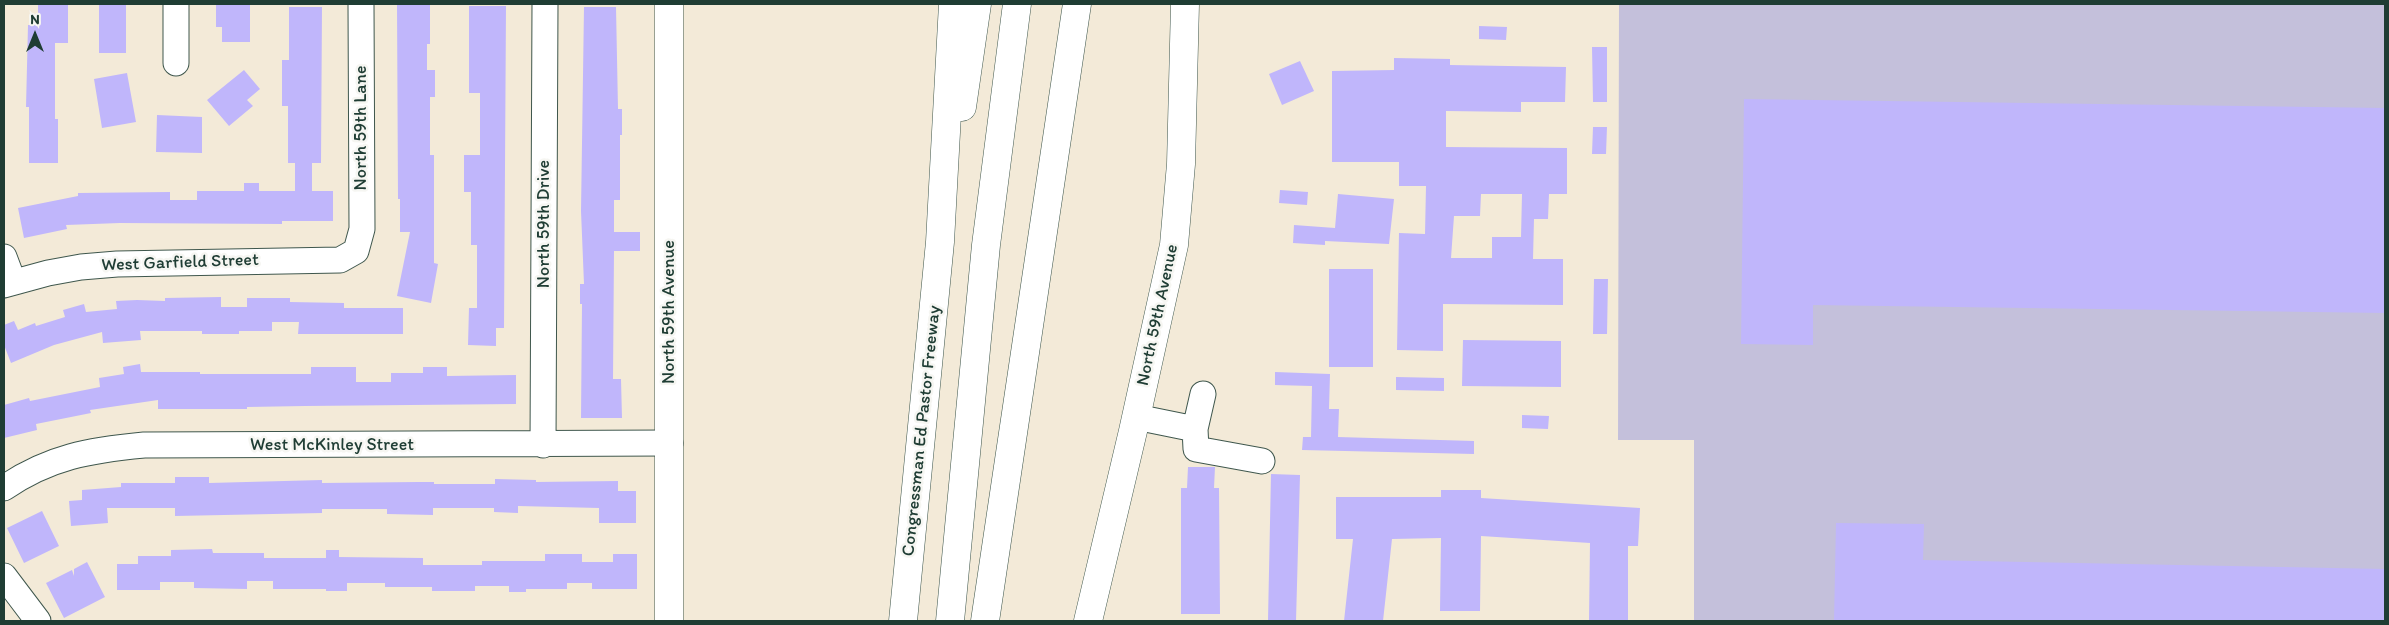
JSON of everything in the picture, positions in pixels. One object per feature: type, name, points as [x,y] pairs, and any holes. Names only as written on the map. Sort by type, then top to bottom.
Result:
[{"type":"main road","name":"North 59th Avenue","points":[[669,4],[669,621]]},
{"type":"main road","points":[[936,4],[975,32]]},
{"type":"main road","points":[[950,621],[986,245],[975,32],[953,4]]},
{"type":"main road","points":[[940,242],[975,32],[977,4]]},
{"type":"main road","points":[[940,242],[975,32],[1001,4]]},
{"type":"main road","points":[[975,32],[1017,4]]},
{"type":"main road","points":[[985,621],[1076,4]]},
{"type":"main road","name":"North 59th Avenue","points":[[1088,621],[1174,244],[1181,164],[1186,4]]},
{"type":"main road","name":"Congressman Ed Pastor Freeway","points":[[903,621],[940,242]]},
{"type":"street","points":[[176,4],[176,63]]},
{"type":"street","name":"North 59th Lane","points":[[356,252],[362,229],[361,4]]},
{"type":"street","name":"North 59th Drive","points":[[543,445],[545,4]]},
{"type":"street","name":"West Garfield Street","points":[[8,283],[48,273],[99,265],[151,262],[340,260],[356,252]]},
{"type":"street","points":[[4,257],[8,283]]},
{"type":"street","points":[[1203,394],[1195,429],[1196,449],[1262,461]]},
{"type":"street","points":[[1136,417],[1195,429]]},
{"type":"street","name":"West McKinley Street","points":[[4,488],[21,476],[62,458],[114,448],[144,445],[543,445],[670,443]]},
{"type":"street","points":[[4,576],[38,621]]},
{"type":"shaded area","points":[[1619,4],[2385,4],[2385,621],[1694,621],[1694,440],[1618,440]]},
{"type":"building","points":[[216,4],[250,4],[250,42],[222,42],[222,27],[216,27]]},
{"type":"building","points":[[38,5],[68,5],[68,43],[55,43],[55,119],[58,119],[58,163],[29,163],[29,107],[26,107],[28,25],[38,25]]},
{"type":"building","points":[[99,5],[126,5],[126,53],[99,53]]},
{"type":"building","points":[[397,5],[430,5],[430,44],[427,44],[427,70],[435,70],[435,97],[430,97],[430,155],[434,155],[434,263],[438,264],[431,303],[397,296],[410,232],[400,232],[400,199],[398,199]]},
{"type":"building","points":[[469,6],[506,6],[504,328],[496,328],[496,346],[468,345],[469,308],[477,308],[477,245],[471,245],[471,192],[464,192],[464,155],[480,155],[480,93],[469,93]]},
{"type":"building","points":[[289,7],[322,7],[321,163],[312,163],[312,191],[333,191],[333,221],[282,221],[282,224],[120,223],[66,225],[67,229],[24,238],[18,208],[78,196],[78,193],[170,192],[170,200],[197,200],[197,191],[244,191],[244,183],[259,183],[259,191],[295,191],[295,163],[288,163],[288,106],[282,106],[282,60],[289,60]]},
{"type":"building","points":[[584,7],[616,7],[618,109],[622,109],[622,135],[620,135],[620,200],[614,200],[614,232],[640,232],[640,251],[614,251],[613,379],[621,379],[622,418],[581,418],[582,304],[580,304],[580,284],[584,284],[581,211]]},
{"type":"building","points":[[1479,26],[1507,27],[1506,40],[1479,39]]},
{"type":"building","points":[[1592,47],[1607,47],[1607,102],[1593,102]]},
{"type":"building","points":[[1394,58],[1450,59],[1450,65],[1566,67],[1565,102],[1521,102],[1521,112],[1446,111],[1446,147],[1567,148],[1567,194],[1549,194],[1548,219],[1534,219],[1533,259],[1563,259],[1563,305],[1443,304],[1443,351],[1397,350],[1399,233],[1425,234],[1426,186],[1399,186],[1399,162],[1332,162],[1332,71],[1394,70]],"holes":[[[1481,194],[1522,194],[1521,237],[1492,237],[1492,258],[1451,258],[1454,216],[1480,216]]]},
{"type":"building","points":[[1300,61],[1314,91],[1282,105],[1269,74]]},
{"type":"building","points":[[244,70],[260,89],[247,100],[253,106],[229,126],[207,100]]},
{"type":"building","points":[[127,73],[136,122],[102,128],[94,79]]},
{"type":"building","points":[[1744,99],[2385,108],[2385,313],[1813,305],[1813,345],[1741,344]]},
{"type":"building","points":[[157,115],[202,117],[202,153],[156,152]]},
{"type":"building","points":[[1593,127],[1607,127],[1606,154],[1592,154]]},
{"type":"building","points":[[1280,190],[1308,192],[1307,205],[1279,203]]},
{"type":"building","points":[[1338,194],[1394,199],[1389,244],[1325,241],[1325,245],[1293,243],[1294,225],[1335,228]]},
{"type":"building","points":[[1329,269],[1373,269],[1373,367],[1329,367]]},
{"type":"building","points":[[1594,279],[1608,279],[1607,334],[1593,334]]},
{"type":"building","points":[[221,297],[221,307],[247,307],[247,298],[290,298],[290,302],[344,303],[344,308],[403,308],[403,334],[298,334],[299,322],[272,322],[272,331],[239,331],[239,334],[202,334],[202,331],[140,331],[141,340],[103,343],[102,332],[54,345],[11,363],[4,345],[4,325],[14,321],[18,330],[35,323],[36,326],[65,317],[63,310],[84,304],[86,312],[117,309],[116,301],[165,301],[165,298]]},
{"type":"building","points":[[1463,340],[1561,341],[1561,387],[1462,386]]},
{"type":"building","points":[[140,364],[141,372],[200,372],[200,374],[311,374],[311,367],[356,367],[356,382],[391,382],[391,373],[423,373],[423,367],[447,367],[447,376],[516,375],[516,404],[158,409],[158,400],[90,410],[91,413],[36,424],[37,430],[4,438],[4,405],[29,398],[30,401],[100,387],[99,378],[124,374],[123,367]]},
{"type":"building","points":[[1275,372],[1330,374],[1329,409],[1339,409],[1338,437],[1474,441],[1474,454],[1302,450],[1303,437],[1311,437],[1312,386],[1275,385]]},
{"type":"building","points":[[1396,377],[1444,378],[1444,391],[1396,390]]},
{"type":"building","points":[[1522,415],[1549,416],[1548,429],[1522,428]]},
{"type":"building","points":[[1188,467],[1215,467],[1214,488],[1219,488],[1220,614],[1181,614],[1181,488],[1187,488]]},
{"type":"building","points":[[1271,474],[1300,475],[1296,621],[1268,620]]},
{"type":"building","points":[[175,477],[209,477],[209,483],[322,480],[322,483],[434,482],[434,484],[495,484],[495,479],[536,480],[536,482],[618,481],[618,491],[636,491],[636,523],[599,523],[599,508],[518,506],[518,513],[494,512],[494,508],[433,508],[433,515],[387,514],[387,509],[322,509],[322,513],[175,516],[175,508],[107,508],[108,523],[71,526],[69,501],[82,500],[82,490],[121,487],[121,483],[175,483]]},
{"type":"building","points":[[1441,490],[1481,490],[1481,498],[1640,508],[1638,546],[1628,546],[1628,621],[1589,621],[1590,543],[1481,536],[1480,611],[1440,611],[1441,538],[1392,539],[1383,621],[1344,621],[1353,539],[1336,539],[1336,497],[1441,497]]},
{"type":"building","points":[[42,511],[59,546],[24,563],[7,528]]},
{"type":"building","points":[[1836,523],[1924,524],[1923,560],[2385,569],[2385,621],[1834,621]]},
{"type":"building","points":[[212,549],[213,553],[264,553],[264,558],[326,558],[326,550],[339,550],[339,557],[423,558],[423,565],[482,565],[482,561],[545,561],[545,554],[582,554],[582,562],[613,562],[613,554],[637,554],[637,589],[592,589],[592,583],[567,583],[567,589],[526,589],[526,592],[509,592],[509,586],[475,586],[475,591],[432,591],[432,587],[385,587],[385,583],[347,583],[347,591],[326,591],[326,589],[273,589],[273,581],[247,581],[247,589],[194,588],[194,582],[160,582],[160,590],[117,590],[117,564],[138,564],[138,556],[171,556],[171,550]]},
{"type":"building","points":[[87,562],[105,597],[64,618],[46,583],[72,570],[74,576],[74,569]]}]
